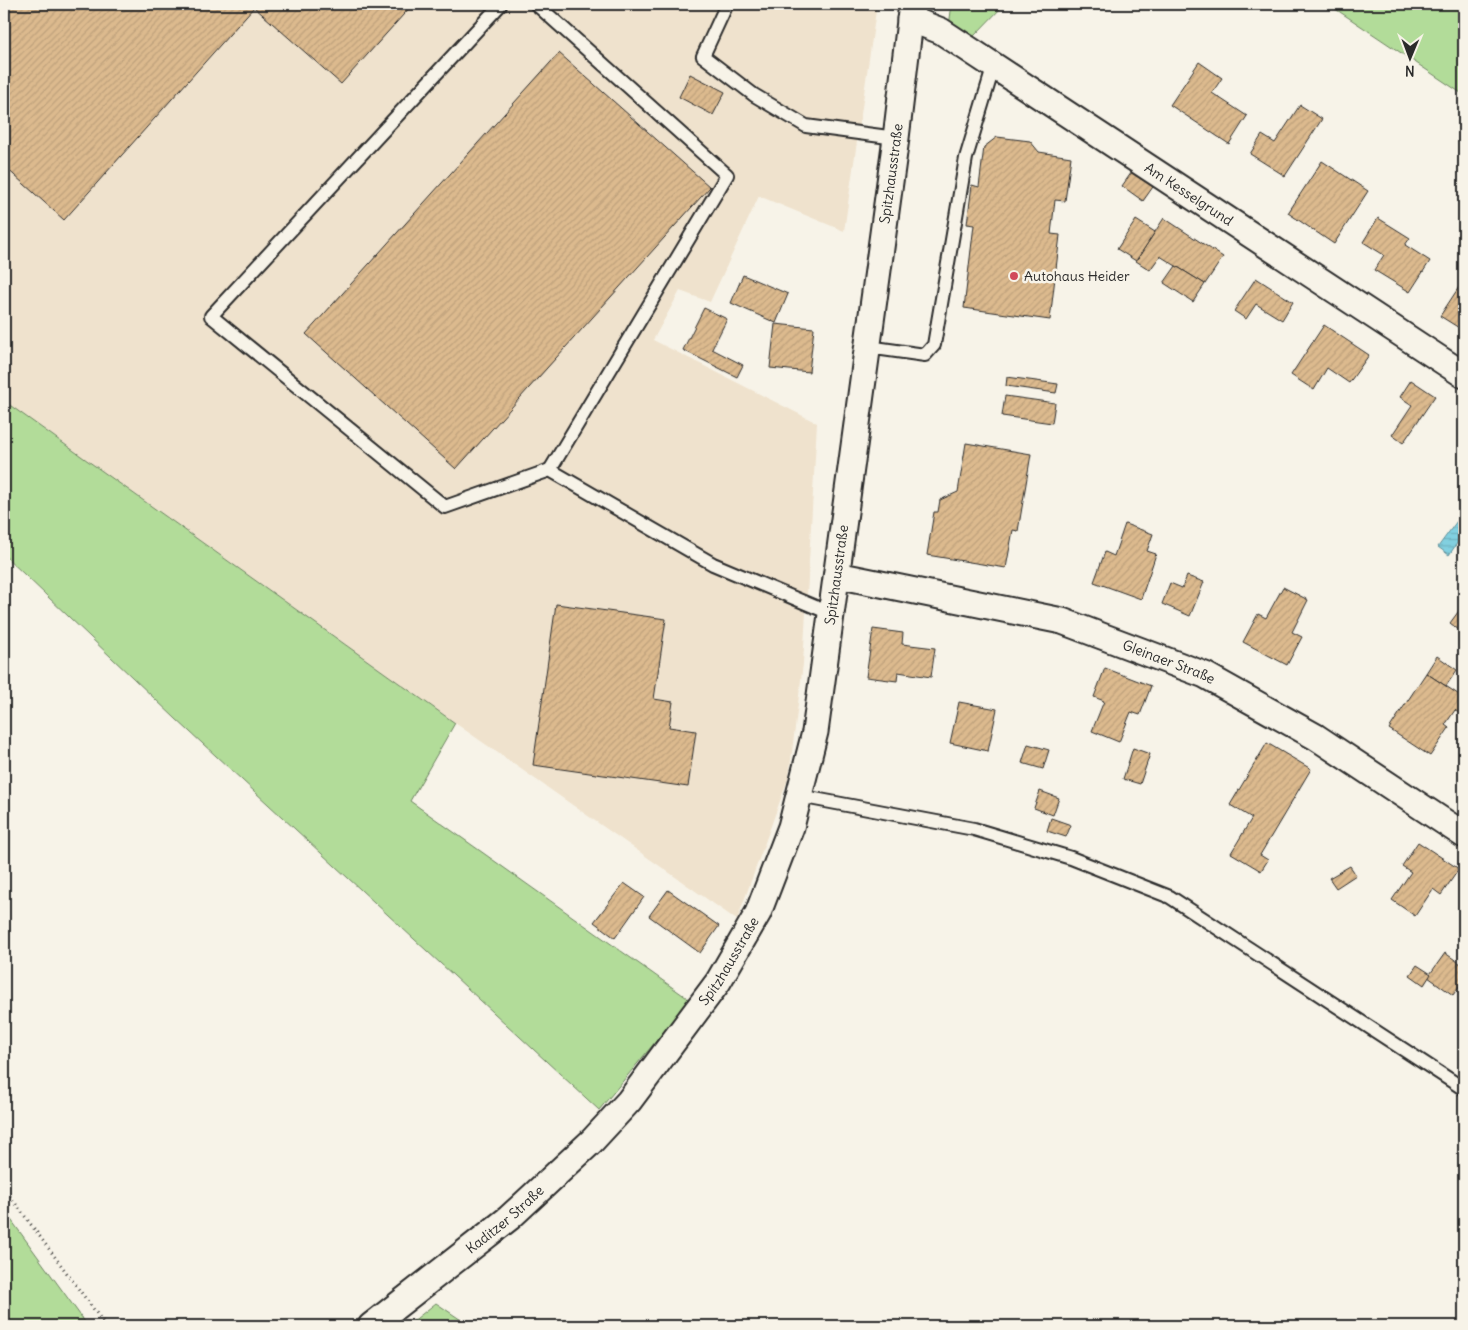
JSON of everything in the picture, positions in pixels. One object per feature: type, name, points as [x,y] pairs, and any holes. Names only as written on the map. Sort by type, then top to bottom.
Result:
[{"type":"street","name":"Spitzhausstraße","points":[[629,1101],[718,982],[758,913],[791,827],[815,732],[896,138],[911,12]]},
{"type":"street","name":"Am Kesselgrund","points":[[911,12],[1464,375]]},
{"type":"street","name":"Gleinaer Straße","points":[[837,575],[1062,621],[1205,675],[1316,736],[1464,835]]},
{"type":"street","name":"Kaditzer Straße","points":[[371,1326],[509,1218],[592,1141],[629,1101]]},
{"type":"lane","points":[[501,4],[211,316],[445,507],[550,470],[727,175],[536,4]]},
{"type":"lane","points":[[726,4],[703,56],[754,95],[806,126],[896,138]]},
{"type":"lane","points":[[868,347],[924,355],[934,345],[966,158],[994,65]]},
{"type":"lane","points":[[550,470],[713,564],[832,614]]},
{"type":"lane","points":[[799,796],[974,829],[1072,858],[1170,897],[1464,1089]]},
{"type":"path","points":[[4,1188],[106,1326]]},
{"type":"shaded area","points":[[4,4],[877,4],[844,231],[759,196],[710,302],[680,291],[653,340],[817,423],[803,664],[789,776],[737,920],[455,723],[4,401]]},
{"type":"green space","points":[[952,4],[1005,4],[973,37],[949,26]]},
{"type":"green space","points":[[1328,4],[1459,4],[1464,7],[1464,95]]},
{"type":"green space","points":[[4,401],[455,723],[410,801],[690,1000],[599,1110],[176,719],[4,555]]},
{"type":"green space","points":[[4,1210],[88,1326],[4,1326]]},
{"type":"green space","points":[[436,1303],[470,1326],[407,1326]]},
{"type":"water","points":[[1457,521],[1464,527],[1464,533],[1449,555],[1438,547]]},
{"type":"building","points":[[4,4],[413,4],[341,84],[254,7],[64,220],[4,166]]},
{"type":"building","points":[[559,53],[710,187],[456,469],[306,334]]},
{"type":"building","points":[[1199,62],[1222,78],[1212,93],[1247,116],[1229,144],[1170,105]]},
{"type":"building","points":[[690,74],[725,92],[713,115],[679,97]]},
{"type":"building","points":[[1300,105],[1322,119],[1285,176],[1250,154],[1262,135],[1275,143]]},
{"type":"building","points":[[997,137],[1030,141],[1039,152],[1071,157],[1065,201],[1055,200],[1051,234],[1060,235],[1050,320],[964,308],[974,225],[967,224],[972,185],[979,187],[984,147]]},
{"type":"building","points":[[1322,161],[1368,191],[1334,244],[1288,213]]},
{"type":"building","points":[[1134,169],[1155,184],[1143,201],[1122,186]]},
{"type":"building","points":[[1164,218],[1223,257],[1205,284],[1160,256],[1150,270],[1136,261]]},
{"type":"building","points":[[1378,218],[1410,238],[1405,245],[1430,261],[1410,292],[1374,270],[1384,255],[1363,242]]},
{"type":"building","points":[[1136,220],[1155,232],[1136,261],[1117,249]]},
{"type":"building","points":[[1176,266],[1205,284],[1193,302],[1164,283]]},
{"type":"building","points":[[743,275],[788,294],[776,323],[731,303]]},
{"type":"building","points":[[1256,278],[1293,302],[1282,320],[1256,304],[1246,319],[1234,311]]},
{"type":"building","points":[[1459,287],[1464,290],[1464,331],[1440,316]]},
{"type":"building","points":[[704,308],[727,319],[712,349],[743,365],[737,377],[683,350]]},
{"type":"building","points":[[775,324],[814,328],[809,372],[770,368]]},
{"type":"building","points":[[1324,325],[1369,355],[1349,383],[1327,368],[1314,390],[1291,375]]},
{"type":"building","points":[[1007,377],[1058,384],[1056,393],[1006,386]]},
{"type":"building","points":[[1411,380],[1435,396],[1403,443],[1392,435],[1412,405],[1400,397]]},
{"type":"building","points":[[1005,396],[1055,403],[1052,423],[1002,416]]},
{"type":"building","points":[[966,443],[1031,454],[1018,531],[1013,530],[1006,568],[927,555],[934,512],[938,512],[940,500],[958,492]]},
{"type":"building","points":[[1125,524],[1153,534],[1147,551],[1156,554],[1141,599],[1094,582],[1105,552],[1114,556]]},
{"type":"building","points":[[1187,576],[1204,582],[1190,616],[1162,604],[1170,583],[1182,588]]},
{"type":"building","points":[[1283,587],[1308,600],[1292,632],[1302,637],[1287,665],[1243,642],[1258,614],[1266,618]]},
{"type":"building","points":[[556,604],[666,619],[654,699],[673,702],[669,727],[696,731],[688,787],[533,765]]},
{"type":"building","points":[[1464,604],[1464,634],[1450,623]]},
{"type":"building","points":[[873,629],[903,633],[902,644],[935,648],[931,677],[898,672],[897,681],[866,677]]},
{"type":"building","points":[[1437,656],[1457,670],[1446,686],[1426,673]]},
{"type":"building","points":[[1105,668],[1151,686],[1140,715],[1131,712],[1119,742],[1092,731],[1104,701],[1094,697]]},
{"type":"building","points":[[1426,673],[1464,698],[1464,708],[1460,714],[1455,710],[1445,725],[1449,728],[1430,756],[1389,729]]},
{"type":"building","points":[[959,702],[997,709],[988,751],[950,743]]},
{"type":"building","points":[[1267,743],[1311,769],[1260,855],[1268,860],[1261,871],[1231,853],[1252,818],[1230,805]]},
{"type":"building","points":[[1028,744],[1049,750],[1043,769],[1022,763]]},
{"type":"building","points":[[1133,748],[1150,754],[1140,784],[1123,779]]},
{"type":"building","points":[[1040,791],[1059,798],[1053,815],[1034,808]]},
{"type":"building","points":[[1051,818],[1071,825],[1066,837],[1047,831]]},
{"type":"building","points":[[1418,842],[1459,869],[1441,895],[1433,889],[1415,916],[1392,900],[1411,872],[1402,866]]},
{"type":"building","points":[[1350,866],[1356,875],[1336,888],[1329,878]]},
{"type":"building","points":[[624,883],[644,897],[615,938],[594,922]]},
{"type":"building","points":[[668,890],[719,926],[700,953],[649,916]]},
{"type":"building","points":[[1445,953],[1464,966],[1464,979],[1453,995],[1428,977]]},
{"type":"building","points":[[1417,965],[1431,974],[1424,985],[1410,975]]},
{"type":"place","name":"Autohaus Heider","points":[[1014,276]]}]
